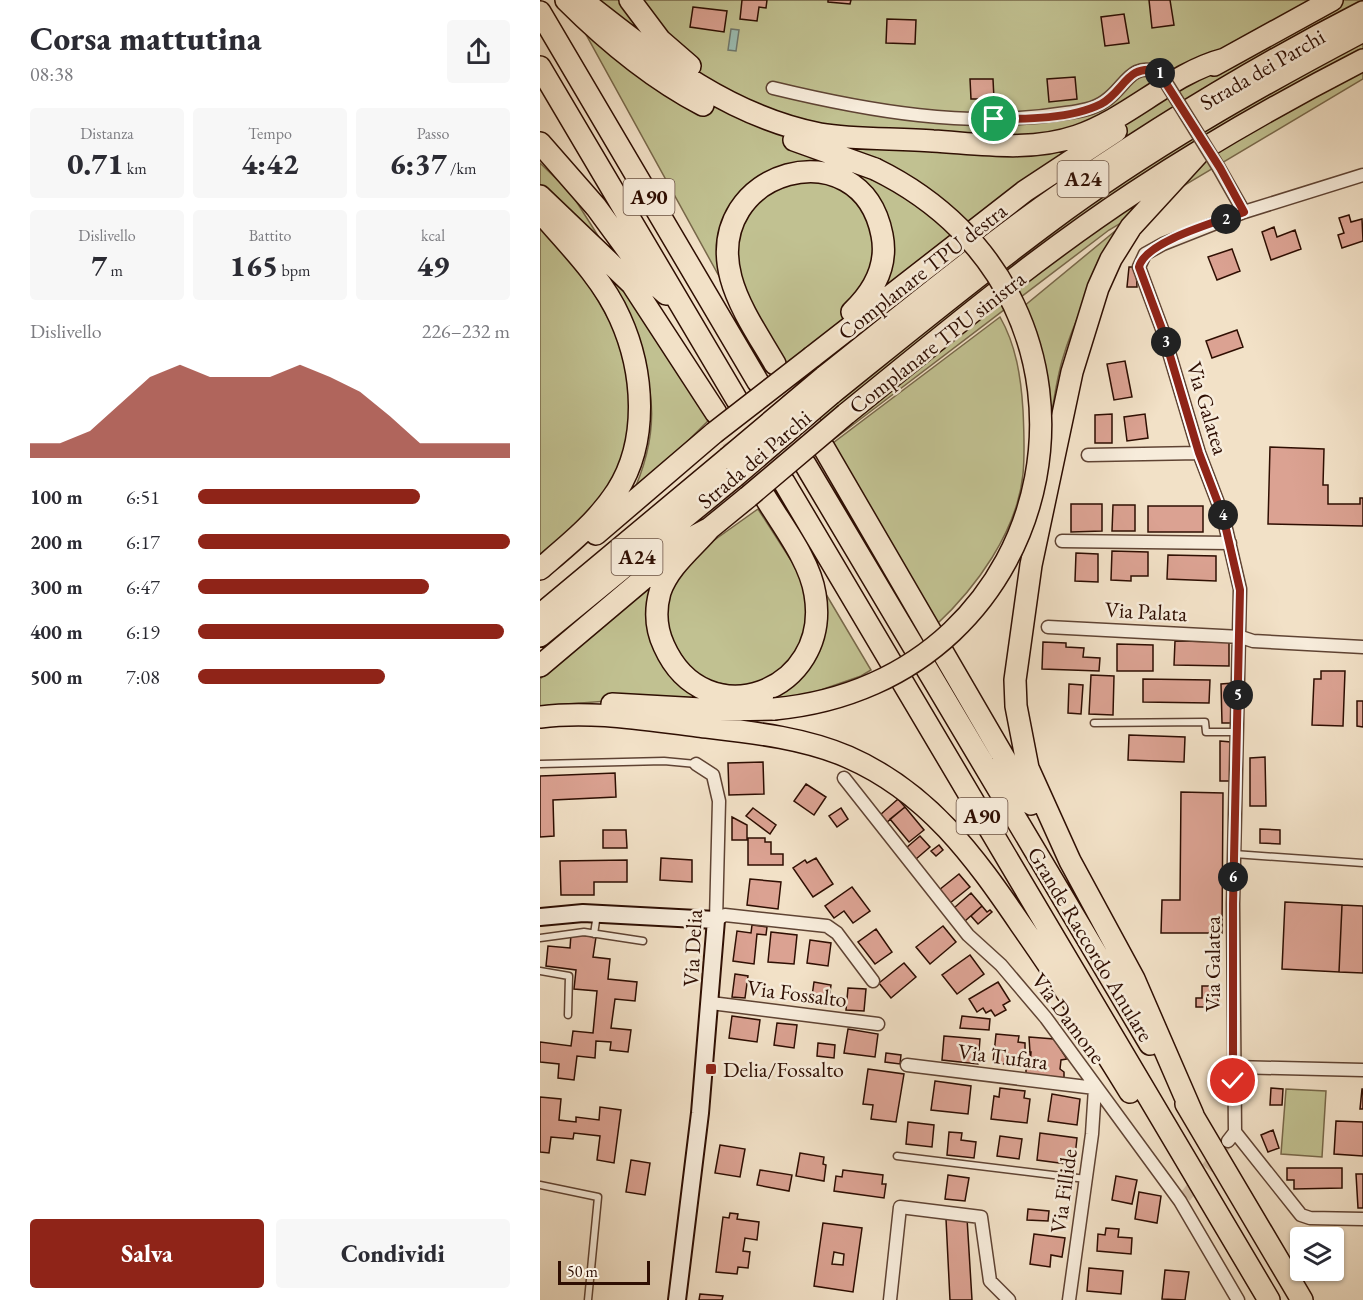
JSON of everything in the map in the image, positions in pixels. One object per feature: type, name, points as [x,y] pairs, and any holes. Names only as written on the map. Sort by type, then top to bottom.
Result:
[{"type":"highway","points":[[540,710],[611,704],[719,710],[774,709],[817,704],[860,690],[910,666],[940,643],[974,609],[1001,571],[1020,529],[1035,479],[1040,435],[1040,393],[1029,342],[1010,296],[989,262],[954,222],[919,194],[875,169],[749,125],[693,99],[630,57],[566,0]]},
{"type":"highway","points":[[582,0],[674,70],[726,102],[761,117],[822,134],[1010,146],[1064,140],[1100,127],[1186,75],[1225,58]]},
{"type":"highway","points":[[630,0],[648,26],[680,58],[730,93],[800,120],[883,137]]},
{"type":"highway","name":"Complanare TPU destra","points":[[540,579],[715,423],[818,352],[1025,191],[1225,58],[1332,0]]},
{"type":"highway","name":"A90","points":[[540,12],[758,382]]},
{"type":"highway","name":"Strada dei Parchi","points":[[540,636],[731,467],[1041,208],[1120,154],[1284,52],[1363,12]]},
{"type":"highway","name":"Strada dei Parchi","points":[[827,386],[1050,221],[1227,106],[1363,31]]},
{"type":"highway","name":"Complanare TPU sinistra","points":[[540,666],[693,537],[757,497],[846,414],[983,303],[1134,193],[1292,96],[1363,60]]},
{"type":"highway","name":"A90","points":[[540,67],[737,400]]},
{"type":"highway","points":[[540,143],[596,207],[648,278],[680,304]]},
{"type":"highway","points":[[1193,1115],[1134,979],[1070,861],[1028,768],[1016,706],[1015,681],[1031,565],[1072,372],[1098,288],[1111,260],[1131,228],[1198,154]]},
{"type":"highway","points":[[775,364],[732,280],[727,249],[736,215],[747,199],[771,180],[785,174],[819,171],[850,183],[878,216],[881,230],[883,256],[876,281],[859,305],[834,329],[818,352]]},
{"type":"highway","points":[[540,196],[632,284],[715,423]]},
{"type":"highway","points":[[540,212],[585,266],[620,318],[638,379],[639,403],[635,450],[617,491],[585,530],[540,569]]},
{"type":"highway","points":[[824,448],[1055,846],[1070,861]]},
{"type":"highway","name":"Grande Raccordo Anulare","points":[[805,464],[1302,1300]]},
{"type":"highway","name":"Strada dei Parchi","points":[[540,615],[731,467]]},
{"type":"highway","name":"Grande Raccordo Anulare","points":[[784,482],[1269,1300]]},
{"type":"highway","points":[[710,528],[673,570],[661,592],[657,624],[661,640],[679,670],[697,685],[720,695],[757,694],[787,679],[802,663],[812,647],[816,629],[815,594],[811,578],[757,497]]},
{"type":"highway","points":[[540,717],[578,715],[627,718],[779,738],[846,756],[896,782],[948,827],[975,858],[1055,974],[1145,1117],[1182,1150]]},
{"type":"street","points":[[773,88],[829,102],[895,112],[1007,119],[1089,108],[1112,96],[1134,72],[1146,69],[1160,72],[1220,168],[1244,212]]},
{"type":"street","name":"Via Galatea","points":[[1363,175],[1244,212],[1163,244],[1145,254],[1139,267],[1162,329],[1199,453],[1223,516],[1240,590],[1241,637],[1236,732],[1234,854],[1232,1136],[1304,1216],[1363,1219]]},
{"type":"street","points":[[1088,455],[1199,453]]},
{"type":"street","points":[[1062,542],[1230,543]]},
{"type":"street","name":"Via Palata","points":[[1048,627],[1241,637],[1253,641],[1363,647]]},
{"type":"street","name":"Via Delia","points":[[677,1300],[691,1196],[711,1003],[716,920],[719,801],[713,775],[696,764]]},
{"type":"street","name":"Via Damone","points":[[844,778],[968,935],[1001,965],[1046,1018],[1095,1088],[1183,1199],[1238,1300]]},
{"type":"street","points":[[540,917],[597,914],[716,920],[725,915],[827,926],[837,933],[873,981]]},
{"type":"street","name":"Via Fossalto","points":[[711,1003],[878,1024]]},
{"type":"street","name":"Via Tufara","points":[[907,1065],[1095,1088]]},
{"type":"street","points":[[1233,1066],[1363,1070]]},
{"type":"street","name":"Via Fillide","points":[[1070,1300],[1095,1088]]},
{"type":"street","points":[[890,1300],[900,1207],[981,1217],[990,1281],[1009,1300]]},
{"type":"lane","points":[[1094,723],[1205,722],[1206,732],[1236,732]]},
{"type":"lane","name":"Via Delia","points":[[540,764],[664,761],[696,764]]},
{"type":"lane","points":[[1234,854],[1363,863]]},
{"type":"lane","points":[[594,934],[597,914]]},
{"type":"lane","points":[[540,938],[561,934],[594,934],[643,941]]},
{"type":"lane","points":[[540,971],[569,976],[568,1015]]},
{"type":"lane","points":[[897,1156],[1086,1179]]},
{"type":"lane","points":[[540,1185],[598,1197],[588,1300]]},
{"type":"green space","points":[[567,0],[1363,0],[1363,79],[1109,230],[833,440],[720,254],[720,278]]},
{"type":"green space","points":[[540,163],[571,193],[607,250],[540,191]]},
{"type":"green space","points":[[540,222],[586,280],[613,327],[629,369],[634,431],[604,500],[540,557]]},
{"type":"green space","points":[[1126,222],[1090,290],[1068,343],[1057,380],[1048,438],[1042,371],[1023,307]]},
{"type":"green space","points":[[596,256],[618,281],[709,420],[631,497],[645,462],[651,430],[651,401],[646,373],[637,345]]},
{"type":"green space","points":[[1000,317],[1014,350],[1021,385],[1024,450],[1019,496],[1003,538],[992,558],[965,594],[935,626],[833,443]]},
{"type":"green space","points":[[758,509],[805,582],[810,633],[786,673],[743,688],[709,681],[690,669],[667,632],[666,606],[676,580],[706,546]]},
{"type":"green space","points":[[814,574],[871,670],[861,676],[792,700],[608,701],[540,706],[540,679],[656,580],[651,617],[713,699],[809,668],[818,653],[825,623]]},
{"type":"green space","points":[[1286,1089],[1326,1091],[1322,1157],[1281,1154]]},
{"type":"water","points":[[731,29],[739,30],[736,51],[728,50]]},
{"type":"building","points":[[742,0],[767,0],[766,8],[759,7],[757,21],[740,19]]},
{"type":"building","points":[[828,0],[851,0],[850,4],[828,2]]},
{"type":"building","points":[[1149,0],[1170,0],[1174,25],[1152,28]]},
{"type":"building","points":[[693,7],[727,11],[724,32],[690,27]]},
{"type":"building","points":[[1124,14],[1129,43],[1105,46],[1101,17]]},
{"type":"building","points":[[887,19],[916,20],[915,44],[886,43]]},
{"type":"building","points":[[1075,77],[1077,99],[1049,102],[1047,79]]},
{"type":"building","points":[[970,79],[993,79],[994,99],[971,99]]},
{"type":"building","points":[[1349,215],[1351,222],[1362,219],[1363,241],[1342,248],[1338,235],[1344,233],[1339,218]]},
{"type":"building","points":[[1274,227],[1277,237],[1295,230],[1301,249],[1271,260],[1262,232]]},
{"type":"building","points":[[1232,249],[1240,271],[1217,280],[1208,257]]},
{"type":"building","points":[[1129,267],[1136,267],[1137,287],[1127,287]]},
{"type":"building","points":[[1237,330],[1243,347],[1212,358],[1206,341]]},
{"type":"building","points":[[1125,361],[1132,397],[1114,400],[1107,364]]},
{"type":"building","points":[[1112,414],[1112,443],[1095,443],[1095,415]]},
{"type":"building","points":[[1145,414],[1148,438],[1127,441],[1124,417]]},
{"type":"building","points":[[1270,447],[1324,449],[1323,485],[1328,485],[1328,504],[1360,504],[1360,498],[1363,498],[1363,526],[1268,524]]},
{"type":"building","points":[[1071,504],[1102,504],[1102,531],[1071,532]]},
{"type":"building","points":[[1113,505],[1135,505],[1135,531],[1112,531]]},
{"type":"building","points":[[1148,506],[1203,506],[1203,532],[1148,532]]},
{"type":"building","points":[[1112,551],[1148,552],[1148,576],[1131,576],[1131,581],[1111,580]]},
{"type":"building","points":[[1076,553],[1098,554],[1098,582],[1075,581]]},
{"type":"building","points":[[1168,555],[1216,556],[1216,581],[1167,579]]},
{"type":"building","points":[[1175,641],[1229,642],[1229,666],[1174,665]]},
{"type":"building","points":[[1043,642],[1066,643],[1066,647],[1084,648],[1083,657],[1100,658],[1099,671],[1042,669]]},
{"type":"building","points":[[1117,644],[1153,645],[1153,671],[1117,671]]},
{"type":"building","points":[[1321,671],[1345,671],[1343,726],[1312,725],[1314,679],[1321,679]]},
{"type":"building","points":[[1091,675],[1114,676],[1113,715],[1089,714]]},
{"type":"building","points":[[1143,679],[1210,680],[1209,703],[1143,702]]},
{"type":"building","points":[[1233,683],[1234,723],[1222,723],[1221,684]]},
{"type":"building","points":[[1069,684],[1083,685],[1081,714],[1068,713]]},
{"type":"building","points":[[1357,701],[1363,701],[1363,727],[1357,726]]},
{"type":"building","points":[[1129,735],[1185,737],[1184,762],[1128,760]]},
{"type":"building","points":[[1220,741],[1231,742],[1231,781],[1220,781]]},
{"type":"building","points":[[1265,757],[1266,806],[1250,806],[1250,758]]},
{"type":"building","points":[[763,762],[764,794],[729,795],[728,763]]},
{"type":"building","points":[[615,773],[616,797],[553,800],[554,836],[540,837],[540,776]]},
{"type":"building","points":[[806,784],[826,797],[814,815],[794,801]]},
{"type":"building","points":[[1181,792],[1223,793],[1222,933],[1161,933],[1162,900],[1180,900]]},
{"type":"building","points":[[898,799],[905,807],[886,823],[880,815]]},
{"type":"building","points":[[905,807],[924,830],[909,842],[890,819]]},
{"type":"building","points":[[753,808],[776,825],[770,834],[746,816]]},
{"type":"building","points":[[841,808],[848,819],[837,827],[829,816]]},
{"type":"building","points":[[732,817],[747,825],[747,840],[732,840]]},
{"type":"building","points":[[1260,829],[1280,830],[1280,844],[1260,843]]},
{"type":"building","points":[[603,830],[626,830],[627,848],[603,848]]},
{"type":"building","points":[[920,836],[930,847],[916,859],[906,848]]},
{"type":"building","points":[[748,838],[765,838],[765,842],[771,842],[771,854],[783,854],[783,865],[748,865]]},
{"type":"building","points":[[939,845],[943,850],[936,856],[931,851]]},
{"type":"building","points":[[661,858],[692,860],[692,882],[660,880]]},
{"type":"building","points":[[816,858],[833,884],[813,897],[793,868],[805,860],[807,863]]},
{"type":"building","points":[[627,860],[627,882],[594,882],[594,895],[561,895],[560,861]]},
{"type":"building","points":[[959,874],[970,887],[950,903],[939,890]]},
{"type":"building","points":[[750,879],[781,882],[778,909],[747,905]]},
{"type":"building","points":[[852,887],[870,911],[853,923],[844,911],[834,918],[825,906]]},
{"type":"building","points":[[971,893],[982,906],[965,921],[954,908]]},
{"type":"building","points":[[1285,902],[1342,905],[1339,972],[1282,969]]},
{"type":"building","points":[[1342,905],[1363,906],[1363,973],[1339,972]]},
{"type":"building","points":[[982,906],[987,912],[990,910],[992,912],[978,924],[971,916]]},
{"type":"building","points":[[752,925],[767,927],[766,935],[757,934],[754,964],[733,961],[737,931],[751,933]]},
{"type":"building","points":[[943,926],[956,942],[930,964],[916,947]]},
{"type":"building","points":[[876,929],[892,952],[875,964],[858,942]]},
{"type":"building","points":[[771,932],[797,935],[794,964],[768,962]]},
{"type":"building","points":[[571,934],[596,937],[593,957],[610,959],[608,979],[637,982],[635,1001],[615,999],[611,1028],[631,1030],[628,1052],[610,1050],[611,1042],[596,1041],[595,1058],[577,1056],[574,1080],[558,1078],[559,1064],[540,1062],[540,1042],[571,1046],[573,1031],[593,1033],[597,991],[574,989],[576,970],[546,966],[548,946],[570,948]]},
{"type":"building","points":[[810,940],[831,943],[828,966],[807,963]]},
{"type":"building","points":[[970,955],[984,974],[957,994],[942,975]]},
{"type":"building","points":[[904,963],[916,977],[891,998],[879,983]]},
{"type":"building","points":[[735,974],[748,976],[745,998],[732,997]]},
{"type":"building","points":[[814,982],[831,985],[828,1005],[811,1003]]},
{"type":"building","points":[[998,982],[1010,1001],[1003,1005],[1006,1010],[995,1016],[991,1010],[986,1013],[983,1008],[977,1012],[969,999]]},
{"type":"building","points":[[1202,986],[1218,986],[1218,1007],[1196,1007],[1196,998],[1202,998]]},
{"type":"building","points":[[848,988],[866,989],[864,1011],[846,1010]]},
{"type":"building","points":[[732,1016],[760,1020],[757,1042],[729,1038]]},
{"type":"building","points":[[962,1016],[990,1019],[989,1030],[960,1028]]},
{"type":"building","points":[[777,1023],[797,1025],[794,1048],[774,1045]]},
{"type":"building","points":[[848,1029],[878,1034],[875,1057],[844,1053]]},
{"type":"building","points":[[996,1034],[1019,1036],[1018,1042],[1025,1043],[1025,1052],[1031,1052],[1030,1066],[993,1063]]},
{"type":"building","points":[[944,1036],[980,1039],[978,1064],[942,1060]]},
{"type":"building","points":[[1029,1037],[1054,1039],[1067,1059],[1061,1060],[1060,1069],[1064,1072],[1064,1078],[1026,1074],[1026,1067],[1031,1067]]},
{"type":"building","points":[[818,1043],[835,1045],[834,1058],[817,1056]]},
{"type":"building","points":[[886,1053],[901,1055],[900,1064],[885,1062]]},
{"type":"building","points":[[868,1069],[904,1074],[896,1122],[871,1119],[873,1105],[863,1104]]},
{"type":"building","points":[[935,1081],[971,1086],[968,1114],[931,1110]]},
{"type":"building","points":[[1000,1088],[1025,1091],[1024,1098],[1030,1099],[1027,1123],[991,1119],[994,1096],[999,1097]]},
{"type":"building","points":[[1271,1088],[1283,1089],[1282,1105],[1270,1105]]},
{"type":"building","points":[[1362,1089],[1363,1109],[1360,1109]]},
{"type":"building","points":[[1052,1094],[1080,1099],[1077,1125],[1048,1121]]},
{"type":"building","points":[[540,1097],[561,1099],[559,1120],[576,1122],[576,1117],[599,1120],[600,1107],[621,1110],[614,1163],[597,1160],[600,1136],[574,1133],[573,1139],[551,1137],[549,1153],[540,1152]]},
{"type":"building","points":[[1336,1121],[1363,1122],[1363,1156],[1334,1154]]},
{"type":"building","points":[[908,1122],[934,1125],[932,1147],[906,1144]]},
{"type":"building","points":[[1273,1130],[1279,1148],[1268,1152],[1261,1135]]},
{"type":"building","points":[[949,1132],[962,1133],[961,1140],[976,1142],[974,1158],[947,1155]]},
{"type":"building","points":[[1040,1133],[1077,1138],[1074,1165],[1037,1160]]},
{"type":"building","points":[[1000,1136],[1022,1139],[1019,1159],[997,1156]]},
{"type":"building","points":[[720,1145],[745,1149],[740,1177],[715,1173]]},
{"type":"building","points":[[800,1153],[824,1157],[823,1164],[826,1165],[824,1181],[796,1176]]},
{"type":"building","points":[[631,1160],[650,1163],[645,1195],[626,1192]]},
{"type":"building","points":[[1287,1168],[1342,1168],[1342,1188],[1294,1189],[1294,1180],[1287,1180]]},
{"type":"building","points":[[760,1170],[792,1175],[789,1191],[757,1185]]},
{"type":"building","points":[[843,1170],[883,1175],[882,1184],[886,1184],[884,1198],[834,1191],[836,1176],[842,1177]]},
{"type":"building","points":[[1356,1174],[1363,1174],[1363,1208],[1358,1208]]},
{"type":"building","points":[[948,1175],[969,1178],[965,1201],[945,1199]]},
{"type":"building","points":[[1116,1176],[1137,1180],[1132,1204],[1112,1200]]},
{"type":"building","points":[[1139,1192],[1161,1196],[1157,1223],[1135,1219]]},
{"type":"building","points":[[1028,1209],[1049,1211],[1048,1221],[1027,1220]]},
{"type":"building","points":[[730,1213],[738,1214],[737,1219],[759,1222],[757,1240],[745,1238],[743,1251],[750,1252],[748,1268],[738,1267],[737,1274],[716,1272],[723,1217],[729,1218]]},
{"type":"building","points":[[967,1218],[972,1300],[950,1300],[946,1219]]},
{"type":"building","points":[[823,1223],[862,1228],[853,1292],[814,1286]],"holes":[[[834,1252],[844,1254],[843,1265],[832,1264]]]},
{"type":"building","points":[[1106,1228],[1119,1229],[1118,1237],[1132,1238],[1131,1254],[1097,1251],[1098,1234],[1105,1235]]},
{"type":"building","points":[[1034,1234],[1065,1238],[1062,1257],[1051,1255],[1050,1267],[1030,1264]]},
{"type":"building","points":[[1089,1268],[1123,1271],[1121,1294],[1087,1291]]},
{"type":"building","points":[[1165,1270],[1189,1272],[1185,1300],[1162,1299]]},
{"type":"building","points":[[700,1294],[723,1296],[722,1300],[699,1300]]},
{"type":"tunnel","points":[[775,364],[824,448]]},
{"type":"tunnel","points":[[758,382],[805,464]]},
{"type":"tunnel","points":[[737,400],[784,482]]},
{"type":"tunnel","points":[[716,413],[765,497]]},
{"type":"tunnel","points":[[1185,1197],[1228,1141]]},
{"type":"place","name":"Delia/Fossalto","points":[[711,1069]]},
{"type":"route","points":[[994,119],[1028,118],[1082,111],[1108,99],[1134,72],[1146,69],[1158,71],[1220,168],[1244,212],[1163,244],[1145,254],[1139,267],[1162,329],[1199,453],[1223,516],[1240,590],[1241,637],[1236,725],[1233,904],[1233,1081]]}]
